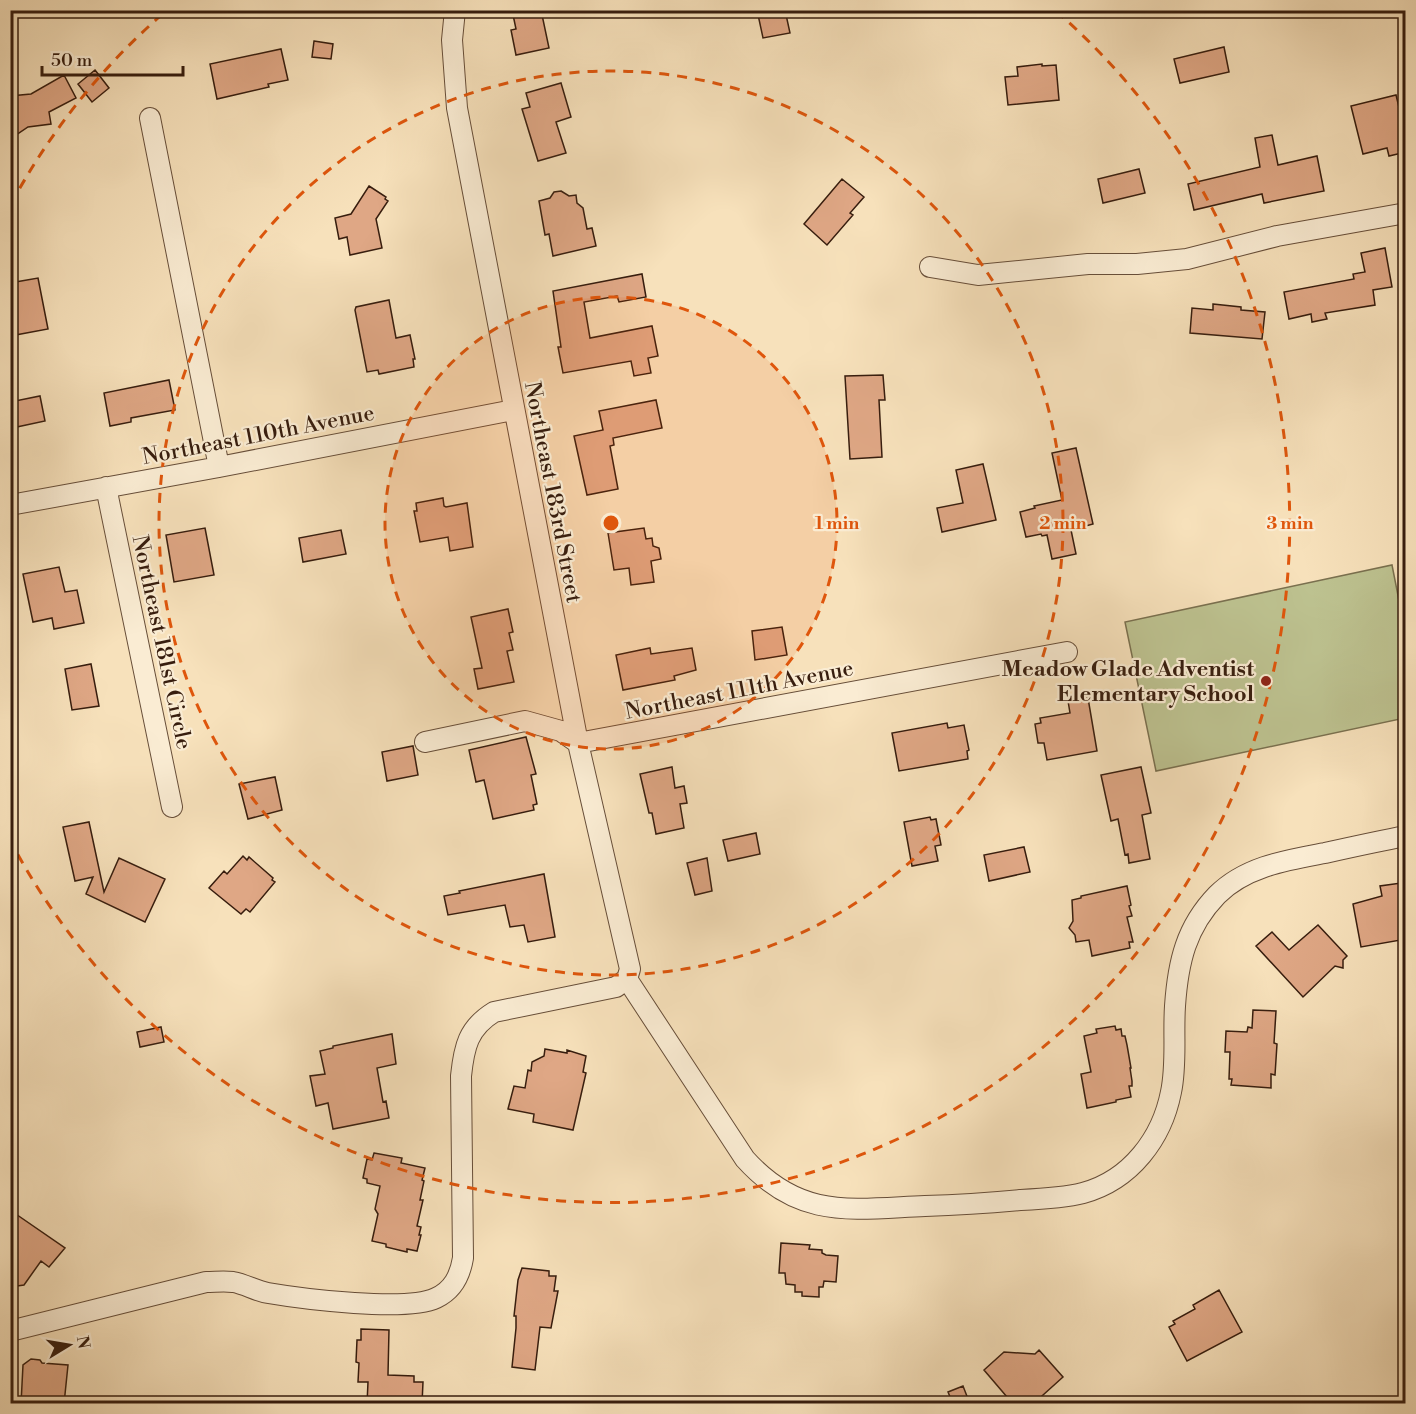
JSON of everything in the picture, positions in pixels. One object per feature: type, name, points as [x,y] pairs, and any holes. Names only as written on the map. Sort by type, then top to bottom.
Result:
[{"type":"street","name":"Northeast 183rd Street","points":[[455,10],[452,40],[457,108],[578,743],[630,969],[627,979]]},
{"type":"street","points":[[150,118],[219,467]]},
{"type":"street","points":[[930,267],[978,274],[1088,264],[1137,264],[1167,261],[1277,236],[1406,213]]},
{"type":"street","name":"Northeast 110th Avenue","points":[[10,504],[219,467],[513,410]]},
{"type":"street","name":"Northeast 181st Circle","points":[[106,487],[172,807]]},
{"type":"street","name":"Northeast 111th Avenue","points":[[578,743],[1067,652]]},
{"type":"street","points":[[425,742],[525,722],[561,731],[578,743]]},
{"type":"street","points":[[10,1331],[206,1282],[235,1282],[265,1293],[344,1301],[412,1304],[437,1298],[454,1283],[459,1275],[463,1258],[461,1076],[462,1058],[471,1033],[484,1018],[495,1012],[616,987],[627,979],[745,1159],[768,1182],[788,1195],[814,1205],[838,1209],[973,1204],[1065,1196],[1085,1192],[1123,1172],[1142,1154],[1158,1132],[1167,1107],[1173,1079],[1177,980],[1185,945],[1197,917],[1219,893],[1241,876],[1268,866],[1406,836]]},
{"type":"green space","points":[[1392,565],[1405,631],[1405,718],[1156,771],[1125,622]]},
{"type":"building","points":[[512,10],[541,10],[549,48],[516,55],[511,30],[516,29]]},
{"type":"building","points":[[757,10],[785,10],[790,33],[763,38]]},
{"type":"building","points":[[314,41],[333,44],[331,59],[312,57]]},
{"type":"building","points":[[1224,47],[1229,72],[1180,83],[1174,59]]},
{"type":"building","points":[[281,49],[288,80],[268,84],[269,87],[217,99],[210,64]]},
{"type":"building","points":[[1042,64],[1042,66],[1056,65],[1059,100],[1008,105],[1005,77],[1018,76],[1017,67]]},
{"type":"building","points":[[95,70],[109,88],[92,102],[78,84]]},
{"type":"building","points":[[64,75],[76,98],[49,112],[51,124],[28,127],[10,139],[10,96],[31,94]]},
{"type":"building","points":[[561,83],[571,117],[556,122],[566,153],[538,161],[522,109],[530,107],[526,93]]},
{"type":"building","points":[[1396,95],[1406,136],[1406,152],[1389,156],[1387,148],[1363,154],[1351,106]]},
{"type":"building","points":[[1272,135],[1278,165],[1317,156],[1324,191],[1264,203],[1262,194],[1194,210],[1188,184],[1260,167],[1255,138]]},
{"type":"building","points":[[1139,169],[1145,193],[1103,203],[1098,179]]},
{"type":"building","points":[[842,179],[864,197],[850,213],[853,215],[827,245],[804,224]]},
{"type":"building","points":[[369,186],[386,197],[388,201],[376,219],[382,248],[350,255],[347,237],[339,239],[335,218],[351,214]]},
{"type":"building","points":[[561,191],[569,196],[576,195],[577,203],[583,208],[587,229],[592,228],[596,246],[553,256],[549,234],[545,235],[539,201],[550,198],[554,192]]},
{"type":"building","points":[[1385,248],[1392,287],[1373,290],[1375,305],[1325,313],[1327,319],[1312,322],[1311,314],[1289,319],[1284,292],[1354,279],[1353,274],[1365,272],[1361,253]]},
{"type":"building","points":[[642,274],[646,297],[619,302],[617,296],[584,302],[590,338],[652,326],[658,356],[648,358],[651,373],[634,376],[631,361],[563,373],[558,347],[561,347],[553,291]]},
{"type":"building","points":[[38,278],[48,329],[10,336],[10,283]]},
{"type":"building","points":[[389,300],[396,338],[410,335],[415,359],[413,359],[414,367],[379,374],[378,370],[367,372],[355,310],[356,307]]},
{"type":"building","points":[[1213,304],[1265,312],[1262,339],[1190,333],[1192,308],[1213,310]]},
{"type":"building","points":[[883,375],[885,400],[879,400],[882,457],[850,459],[845,376]]},
{"type":"building","points":[[169,380],[175,410],[131,418],[131,422],[110,426],[104,393]]},
{"type":"building","points":[[40,396],[45,421],[12,428],[10,402]]},
{"type":"building","points":[[656,400],[662,428],[613,438],[614,445],[610,446],[618,489],[587,495],[574,436],[603,430],[599,411]]},
{"type":"building","points":[[1076,448],[1093,524],[1071,530],[1076,554],[1052,559],[1047,535],[1026,537],[1020,512],[1035,508],[1034,506],[1062,500],[1052,453]]},
{"type":"building","points":[[983,464],[996,520],[942,532],[937,508],[963,503],[956,470]]},
{"type":"building","points":[[443,498],[446,507],[467,503],[473,547],[450,551],[448,537],[420,542],[414,511],[417,511],[416,503]]},
{"type":"building","points":[[205,528],[214,575],[174,582],[166,535]]},
{"type":"building","points":[[644,528],[646,539],[652,538],[653,546],[659,548],[661,559],[651,561],[654,582],[631,585],[629,568],[614,570],[608,533]]},
{"type":"building","points":[[341,530],[346,554],[303,562],[299,538]]},
{"type":"building","points":[[59,567],[65,592],[77,590],[84,623],[54,629],[52,618],[33,622],[23,574]]},
{"type":"building","points":[[508,609],[513,632],[509,633],[513,650],[507,651],[514,682],[478,689],[474,669],[482,668],[471,617]]},
{"type":"building","points":[[782,627],[787,655],[755,660],[752,631]]},
{"type":"building","points":[[650,648],[651,654],[692,648],[696,670],[674,676],[675,680],[623,690],[616,655]]},
{"type":"building","points":[[91,664],[99,706],[72,710],[65,669]]},
{"type":"building","points":[[1088,698],[1097,751],[1047,760],[1044,743],[1038,743],[1035,724],[1041,723],[1040,718],[1070,713],[1068,701]]},
{"type":"building","points":[[947,723],[948,728],[964,725],[969,750],[967,751],[968,759],[899,771],[892,733]]},
{"type":"building","points":[[526,737],[536,774],[531,775],[537,804],[533,805],[534,810],[493,819],[484,780],[476,782],[469,750]]},
{"type":"building","points":[[413,746],[418,775],[387,781],[382,752]]},
{"type":"building","points":[[672,767],[675,788],[684,786],[687,803],[680,804],[684,828],[656,834],[640,774]]},
{"type":"building","points":[[1141,767],[1151,813],[1142,815],[1150,859],[1129,863],[1128,854],[1125,855],[1118,819],[1111,821],[1101,775]]},
{"type":"building","points":[[275,777],[282,810],[248,819],[239,784]]},
{"type":"building","points":[[930,817],[931,820],[936,819],[941,845],[935,846],[938,861],[912,866],[904,822]]},
{"type":"building","points":[[89,822],[104,892],[119,858],[165,879],[145,922],[86,894],[93,877],[75,881],[63,827]]},
{"type":"building","points":[[756,833],[760,854],[728,861],[723,840]]},
{"type":"building","points":[[1024,847],[1030,872],[989,881],[984,855]]},
{"type":"building","points":[[243,856],[247,860],[249,857],[275,882],[250,912],[246,909],[241,914],[209,888],[224,871],[227,874]]},
{"type":"building","points":[[707,858],[712,891],[695,895],[687,863]]},
{"type":"building","points":[[544,874],[555,937],[528,942],[524,925],[510,927],[505,905],[448,915],[444,896]]},
{"type":"building","points":[[1401,883],[1404,899],[1406,898],[1406,934],[1400,935],[1401,940],[1361,947],[1353,904],[1382,896],[1380,886]]},
{"type":"building","points":[[1127,886],[1132,916],[1127,917],[1133,942],[1129,942],[1130,948],[1092,956],[1089,940],[1076,942],[1075,935],[1069,928],[1073,921],[1072,900]]},
{"type":"building","points":[[1318,925],[1347,956],[1343,960],[1343,968],[1335,966],[1303,997],[1256,946],[1272,932],[1289,950]]},
{"type":"building","points":[[1253,1010],[1276,1011],[1275,1075],[1271,1074],[1271,1088],[1231,1085],[1232,1079],[1229,1079],[1230,1052],[1225,1052],[1226,1031],[1247,1032],[1248,1027],[1252,1028]]},
{"type":"building","points":[[1115,1026],[1116,1030],[1121,1029],[1122,1036],[1125,1036],[1131,1068],[1132,1086],[1129,1086],[1131,1097],[1087,1108],[1081,1074],[1091,1072],[1084,1036],[1097,1033],[1096,1029]]},
{"type":"building","points":[[161,1027],[164,1042],[140,1047],[137,1032]]},
{"type":"building","points":[[392,1034],[396,1064],[377,1068],[383,1102],[386,1101],[389,1118],[333,1129],[328,1103],[316,1106],[310,1076],[325,1074],[320,1051],[333,1048],[333,1046]]},
{"type":"building","points":[[545,1049],[567,1053],[567,1050],[586,1056],[583,1072],[586,1073],[573,1130],[533,1122],[534,1114],[508,1109],[514,1086],[525,1088],[532,1062],[544,1056]]},
{"type":"building","points":[[374,1153],[402,1158],[401,1163],[425,1168],[420,1200],[423,1200],[417,1226],[421,1227],[419,1235],[421,1235],[417,1251],[407,1249],[407,1252],[372,1241],[378,1214],[375,1209],[380,1186],[367,1183],[367,1179],[363,1178],[367,1159],[372,1160]]},
{"type":"building","points":[[10,1210],[65,1248],[49,1267],[41,1261],[24,1285],[10,1287]]},
{"type":"building","points":[[781,1243],[810,1245],[809,1249],[822,1250],[822,1253],[826,1255],[838,1256],[836,1282],[824,1281],[823,1287],[819,1287],[819,1297],[802,1296],[802,1292],[795,1292],[795,1285],[786,1284],[785,1273],[779,1273]]},
{"type":"building","points":[[522,1268],[549,1271],[549,1276],[556,1276],[554,1291],[558,1291],[551,1328],[540,1327],[535,1370],[512,1367],[516,1328],[516,1316],[514,1316],[518,1280]]},
{"type":"building","points":[[1219,1290],[1242,1332],[1187,1361],[1169,1327],[1175,1324],[1173,1321],[1195,1309],[1193,1305]]},
{"type":"building","points":[[361,1329],[389,1330],[388,1375],[414,1376],[414,1382],[423,1382],[422,1404],[367,1404],[368,1382],[358,1382],[359,1363],[356,1362],[357,1340],[361,1340]]},
{"type":"building","points":[[1039,1350],[1063,1377],[1033,1404],[1013,1404],[984,1370],[1004,1352],[1035,1354]]},
{"type":"building","points":[[31,1359],[40,1360],[42,1363],[68,1365],[64,1404],[21,1404],[23,1365]]},
{"type":"building","points":[[963,1386],[970,1404],[953,1404],[948,1392]]},
{"type":"place","name":"Meadow Glade Adventist Elementary School","points":[[1266,681]]}]
